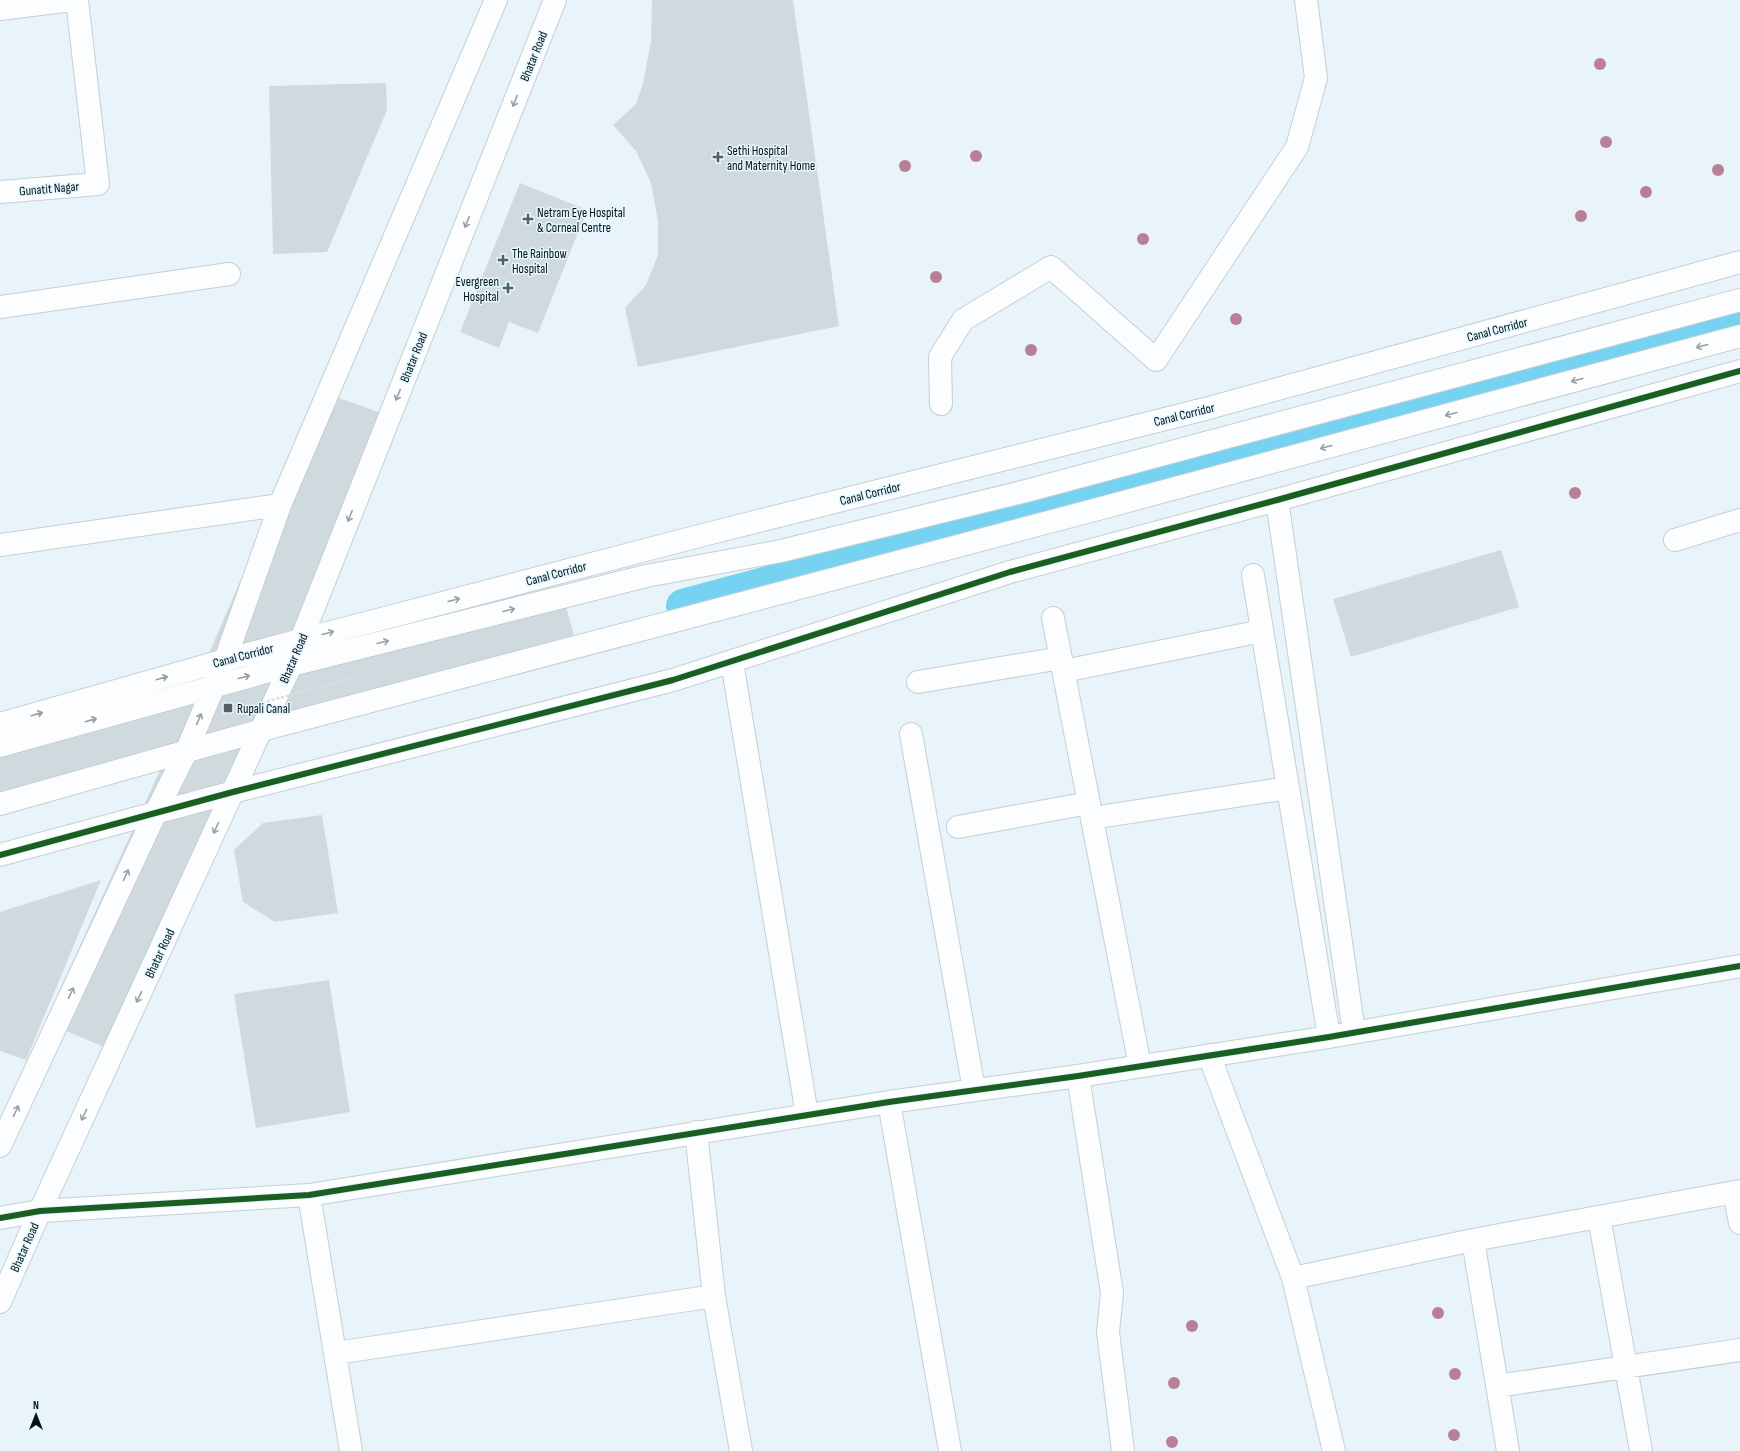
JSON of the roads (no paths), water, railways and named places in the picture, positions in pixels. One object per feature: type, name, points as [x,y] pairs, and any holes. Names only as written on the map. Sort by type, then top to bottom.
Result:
[{"type":"street","points":[[0,9],[72,0]]},
{"type":"street","name":"Gunatit Nagar","points":[[0,192],[98,184],[77,0]]},
{"type":"street","points":[[0,1146],[156,812],[186,752],[225,660],[280,505],[496,0]]},
{"type":"street","name":"Bhatar Road","points":[[0,1302],[40,1211],[302,640],[555,0]]},
{"type":"street","points":[[941,404],[940,357],[963,320],[1051,267],[1156,360],[1296,147],[1316,78],[1306,0]]},
{"type":"street","name":"Canal Corridor","points":[[0,724],[225,660],[706,534],[1205,409],[1740,262]]},
{"type":"street","points":[[0,307],[229,274]]},
{"type":"street","points":[[0,746],[214,685],[646,576],[781,551],[1026,491],[1740,300]]},
{"type":"street","points":[[0,804],[262,730],[1098,509],[1740,336]]},
{"type":"street","points":[[0,855],[156,812],[673,680],[1010,572],[1277,500],[1740,371]]},
{"type":"street","points":[[1277,500],[1354,1032]]},
{"type":"street","points":[[0,544],[280,505]]},
{"type":"street","points":[[1675,540],[1740,520]]},
{"type":"street","points":[[1253,575],[1329,1037]]},
{"type":"street","points":[[1053,618],[1140,1066]]},
{"type":"street","points":[[918,682],[1062,665],[1262,631]]},
{"type":"street","points":[[732,662],[807,1115]]},
{"type":"street","points":[[911,734],[974,1090]]},
{"type":"street","points":[[958,826],[1288,788]]},
{"type":"street","points":[[0,1218],[40,1211],[309,1195],[889,1102],[1078,1076],[1329,1037],[1740,966]]},
{"type":"street","points":[[1209,1055],[1294,1278],[1334,1451]]},
{"type":"street","points":[[1078,1076],[1112,1293],[1108,1332],[1123,1451]]},
{"type":"street","points":[[889,1102],[950,1451]]},
{"type":"street","points":[[696,1132],[714,1296],[741,1451]]},
{"type":"street","points":[[1294,1278],[1473,1240],[1737,1192],[1740,1223]]},
{"type":"street","points":[[309,1195],[351,1451]]},
{"type":"street","points":[[1599,1217],[1641,1451]]},
{"type":"street","points":[[1473,1240],[1508,1451]]},
{"type":"street","points":[[336,1353],[714,1296]]},
{"type":"street","points":[[1497,1386],[1740,1350]]},
{"type":"waterway","points":[[683,606],[1740,320]]},
{"type":"place","name":"Sethi Hospital and Maternity Home","points":[[718,157]]},
{"type":"place","name":"Netram Eye Hospital & Corneal Centre","points":[[528,219]]},
{"type":"place","name":"The Rainbow Hospital","points":[[503,260]]},
{"type":"place","name":"Evergreen Hospital","points":[[508,288]]},
{"type":"place","name":"Rupali Canal","points":[[228,708]]}]
